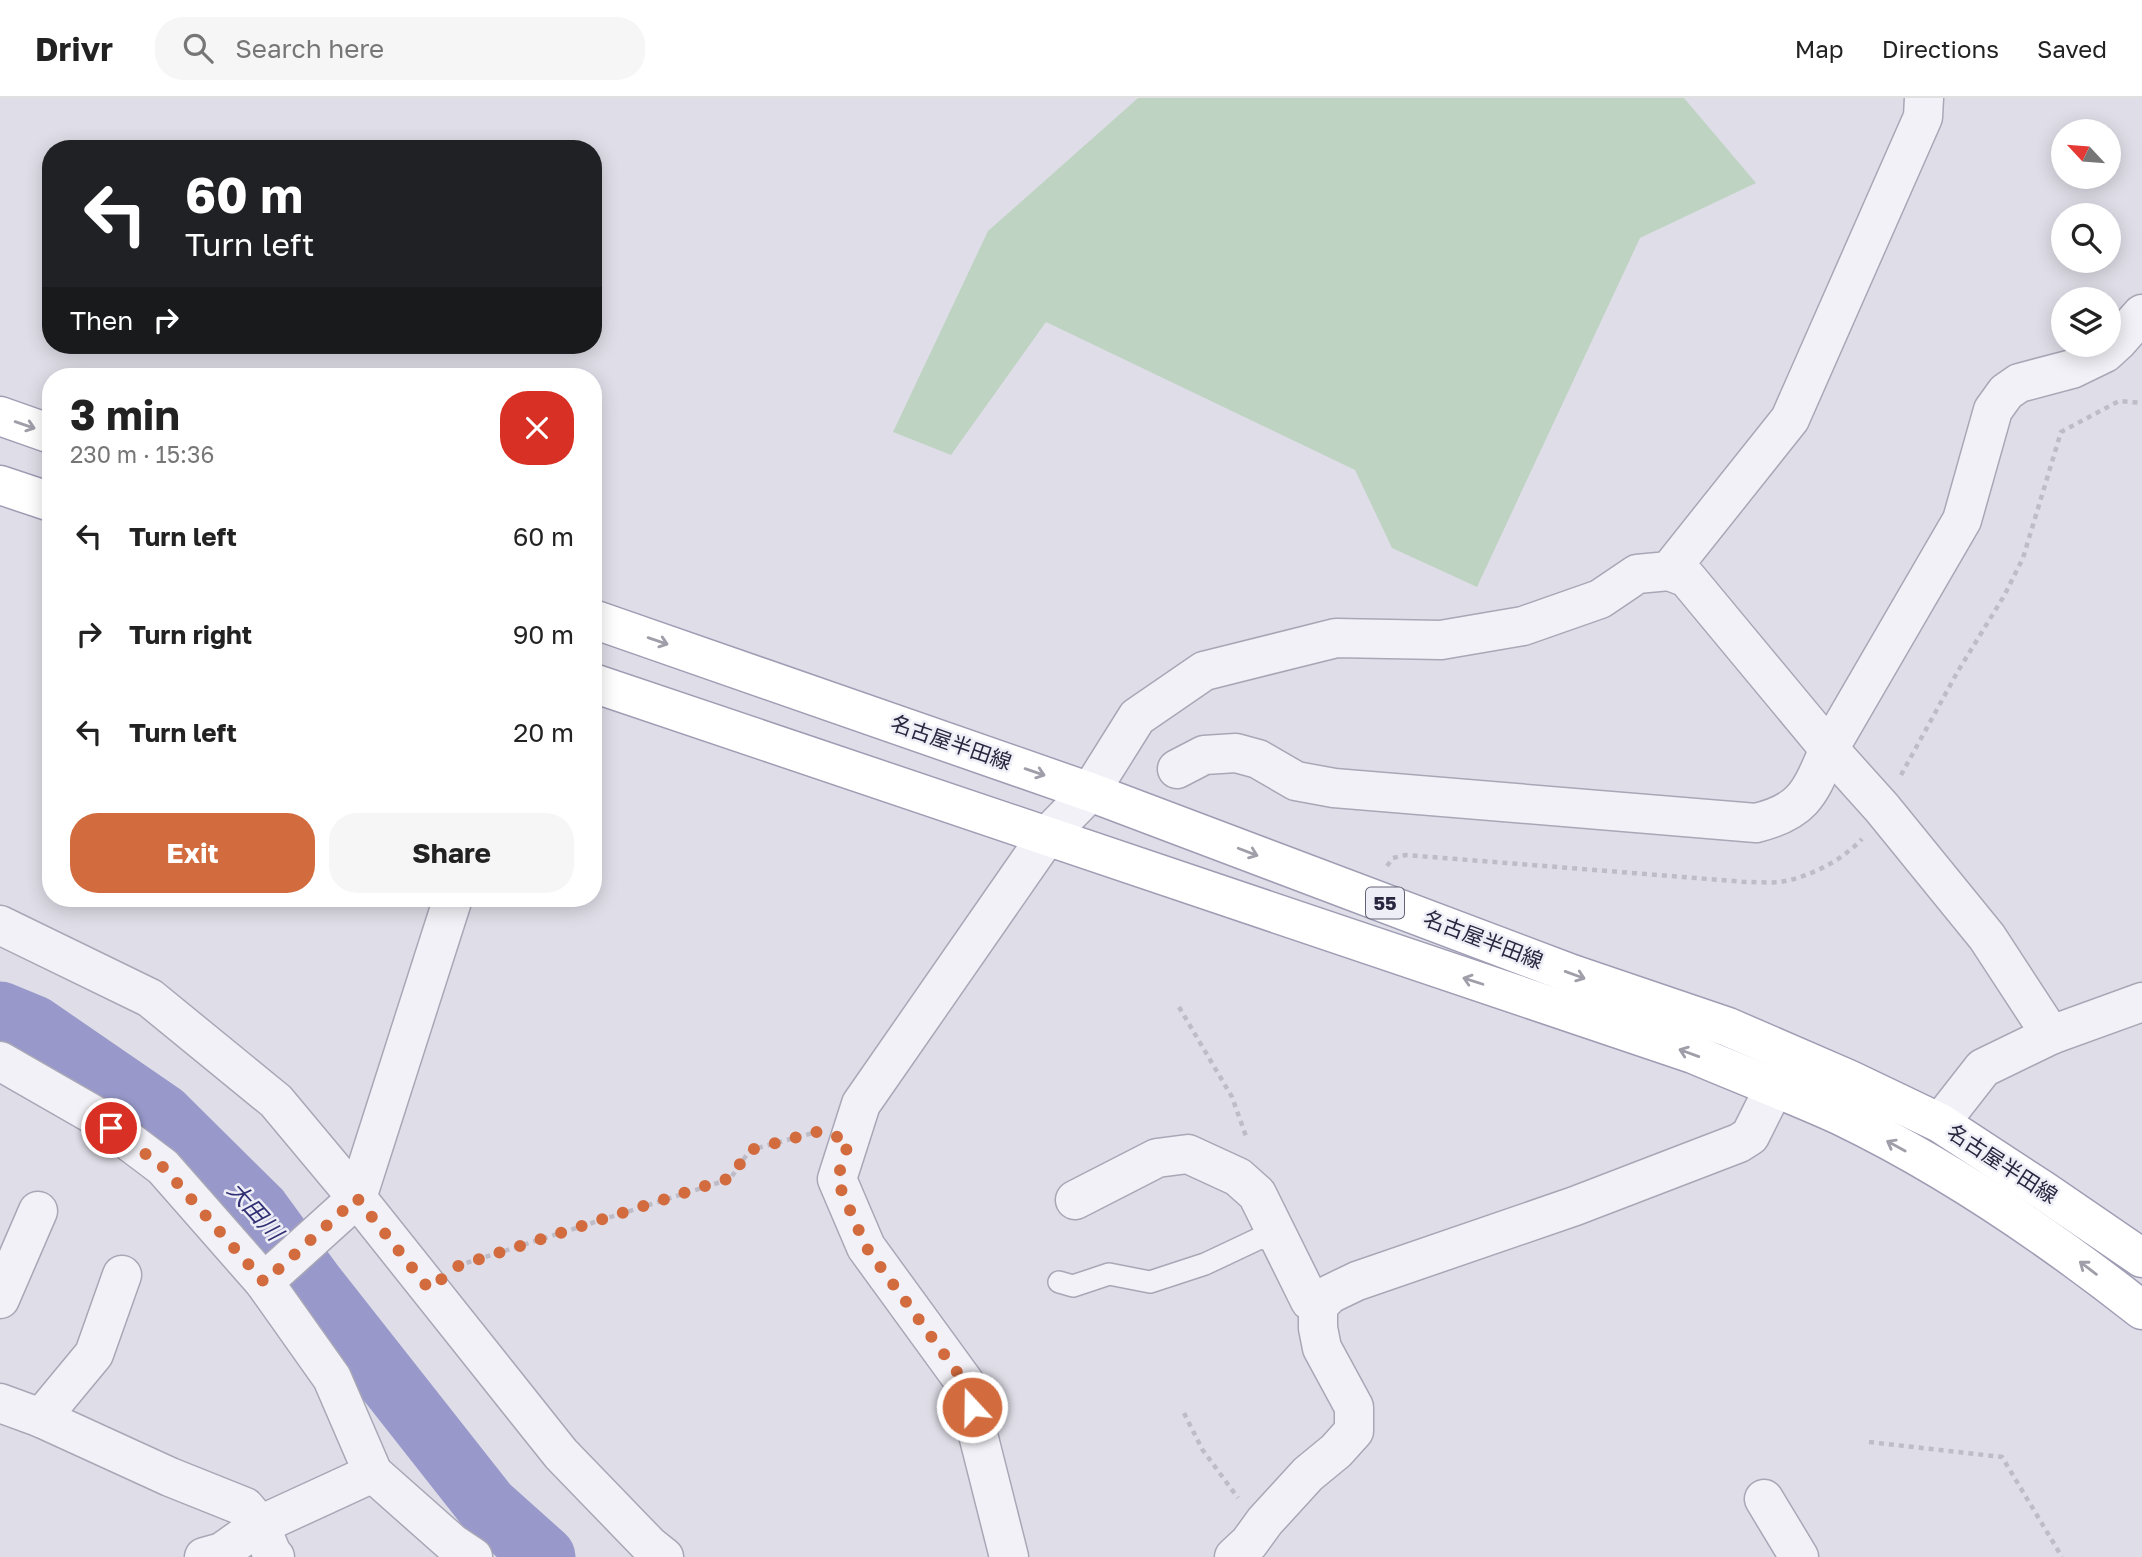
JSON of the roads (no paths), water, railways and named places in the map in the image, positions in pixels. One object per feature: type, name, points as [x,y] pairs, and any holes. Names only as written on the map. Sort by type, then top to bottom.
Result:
[{"type":"main road","points":[[0,416],[42,430]]},
{"type":"main road","points":[[0,485],[42,499]]},
{"type":"main road","name":"名古屋半田線","points":[[602,622],[1090,792],[1572,974],[1728,1027],[1848,1079],[1940,1124],[2142,1258]]},
{"type":"main road","name":"名古屋半田線","points":[[602,686],[1693,1055],[1840,1116],[1956,1178],[2087,1266],[2142,1310]]},
{"type":"street","points":[[1669,571],[1790,419],[1923,117],[1924,98]]},
{"type":"street","points":[[1177,769],[1204,755],[1237,753],[1258,759],[1296,781],[1334,789],[1756,823],[1777,818],[1800,804],[1962,520],[1993,410],[2006,392],[2019,383],[2072,369],[2105,353],[2142,314]]},
{"type":"street","points":[[1009,1557],[965,1383],[866,1247],[837,1180],[861,1104],[1047,836],[1090,792],[1138,717],[1204,671],[1336,638],[1441,640],[1523,626],[1600,599],[1637,574],[1669,571],[1687,578],[1987,936],[2051,1035]]},
{"type":"street","points":[[264,1282],[357,1198],[450,907]]},
{"type":"street","points":[[0,925],[150,998],[276,1101],[561,1454],[649,1545],[664,1557]]},
{"type":"street","points":[[1940,1124],[1983,1068],[2051,1035],[2142,1002]]},
{"type":"street","points":[[0,1061],[94,1115],[163,1167],[264,1282],[332,1378],[373,1473],[452,1543],[473,1557]]},
{"type":"street","points":[[1234,1557],[1308,1474],[1336,1451],[1354,1431],[1354,1407],[1322,1348],[1318,1328],[1318,1306],[1329,1294],[1357,1281],[1575,1206],[1739,1143],[1750,1136],[1774,1088]]},
{"type":"street","points":[[1075,1200],[1157,1158],[1188,1154],[1238,1177],[1257,1194],[1310,1301],[1318,1306]]},
{"type":"street","points":[[0,1299],[38,1212]]},
{"type":"street","points":[[41,1418],[94,1354],[122,1275]]},
{"type":"street","points":[[0,1403],[41,1418],[170,1477],[245,1507],[268,1541]]},
{"type":"street","points":[[204,1557],[268,1541],[373,1473]]},
{"type":"street","points":[[1764,1499],[1799,1557]]},
{"type":"lane","points":[[1059,1282],[1073,1286],[1109,1274],[1150,1282],[1205,1264],[1258,1239],[1279,1237]]},
{"type":"waterway","name":"大田川","points":[[0,1013],[34,1027],[162,1115],[259,1211],[313,1285],[487,1506],[544,1557]]}]
